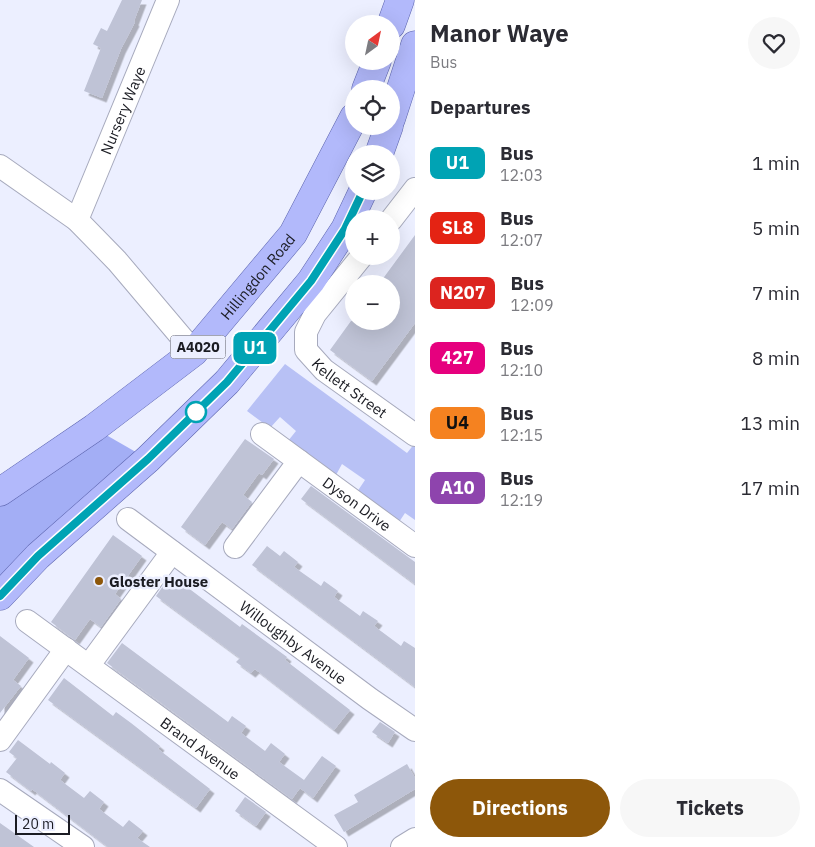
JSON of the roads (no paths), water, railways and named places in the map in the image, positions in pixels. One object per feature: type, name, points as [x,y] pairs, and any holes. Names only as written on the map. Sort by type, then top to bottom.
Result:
[{"type":"main road","points":[[394,15],[400,0]]},
{"type":"main road","points":[[400,91],[415,45]]},
{"type":"main road","name":"Hillingdon Road","points":[[0,492],[94,428],[194,352],[293,234],[345,134]]},
{"type":"main road","name":"A4020","points":[[0,596],[38,556],[148,459],[227,382],[311,281],[345,229],[360,200]]},
{"type":"street","name":"Nursery Waye","points":[[77,220],[168,0]]},
{"type":"street","points":[[400,0],[415,7]]},
{"type":"street","points":[[0,166],[77,220],[118,261],[194,352]]},
{"type":"street","name":"Kellett Street","points":[[355,265],[315,314],[306,332],[306,350],[324,370],[415,435]]},
{"type":"street","name":"Dyson Drive","points":[[262,434],[415,546]]},
{"type":"street","points":[[236,547],[299,461]]},
{"type":"street","name":"Willoughby Avenue","points":[[128,519],[415,730]]},
{"type":"street","points":[[89,665],[172,552]]},
{"type":"street","name":"Brand Avenue","points":[[27,621],[336,847]]},
{"type":"street","points":[[0,740],[66,649]]},
{"type":"street","points":[[1,793],[83,847]]},
{"type":"street","points":[[402,847],[415,839]]},
{"type":"place","name":"Gloster House","points":[[99,581]]}]
